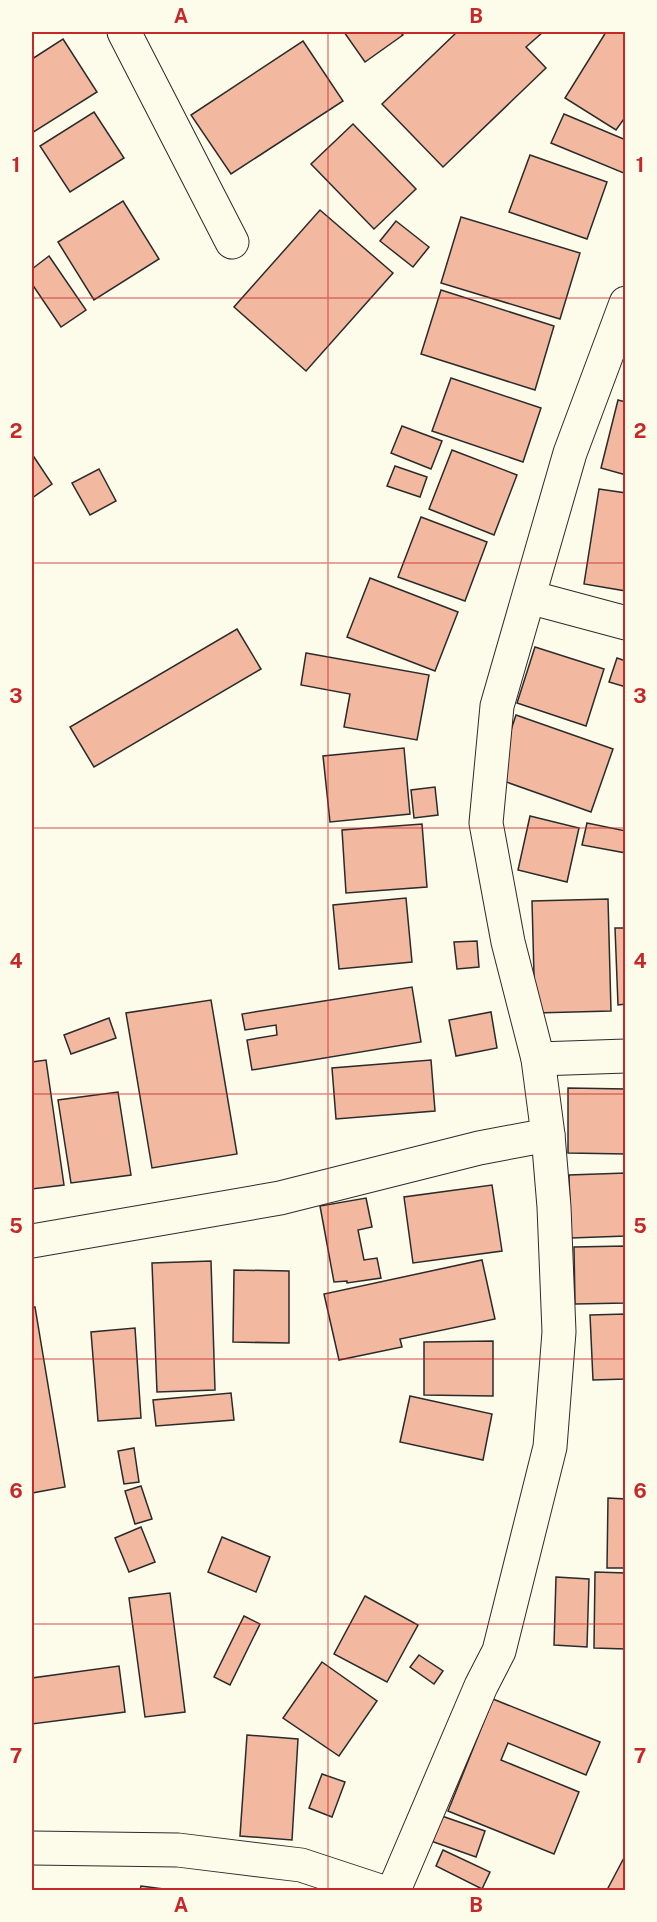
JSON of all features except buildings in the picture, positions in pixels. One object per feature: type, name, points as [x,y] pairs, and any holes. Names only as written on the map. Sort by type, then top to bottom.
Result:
[{"type":"street","points":[[124,32],[232,242]]},
{"type":"street","points":[[394,1890],[481,1686],[499,1651],[550,1447],[559,1332],[554,1207],[548,1135],[538,1059],[508,942],[486,824],[497,706],[570,453],[626,303]]},
{"type":"street","points":[[529,597],[626,623]]},
{"type":"street","points":[[538,1059],[626,1056]]},
{"type":"street","points":[[32,1241],[293,1195],[479,1148],[548,1135]]},
{"type":"street","points":[[32,1848],[178,1850],[301,1865],[377,1890]]}]
